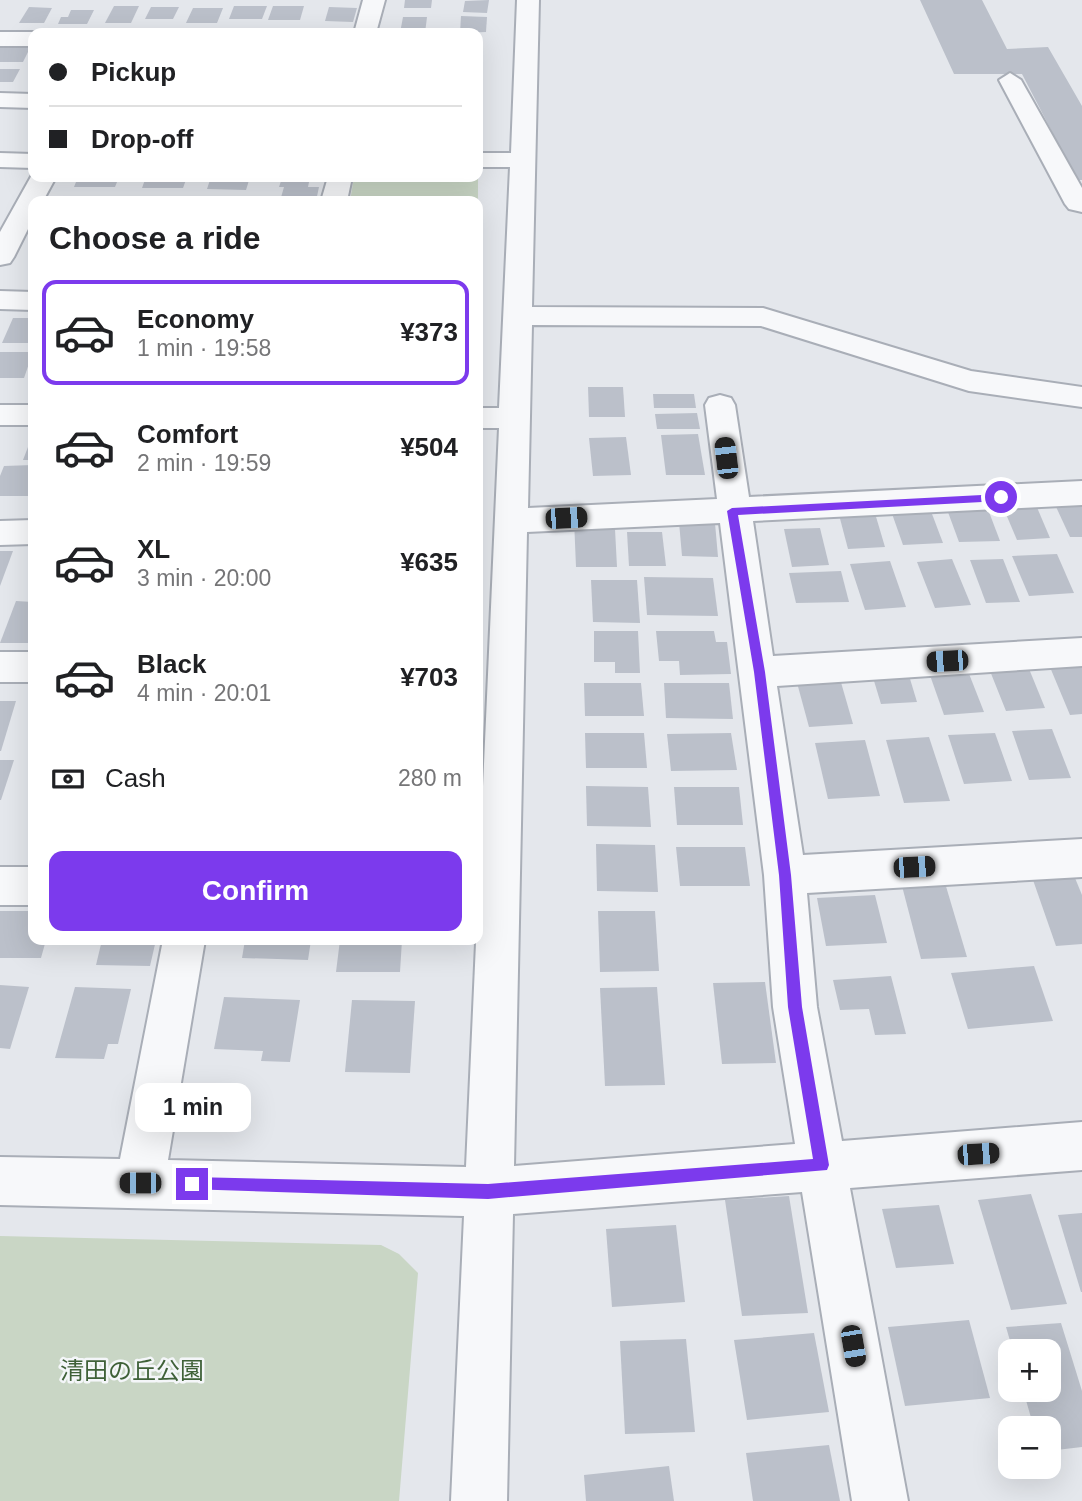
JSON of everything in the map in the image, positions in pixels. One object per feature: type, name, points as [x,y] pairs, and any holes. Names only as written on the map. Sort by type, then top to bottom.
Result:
[{"type":"street","points":[[366,28],[374,0]]},
{"type":"street","points":[[479,1501],[528,0]]},
{"type":"street","points":[[0,39],[28,39]]},
{"type":"street","points":[[1010,80],[1078,204],[1082,204]]},
{"type":"street","points":[[0,100],[28,101]]},
{"type":"street","points":[[0,160],[28,161]]},
{"type":"street","points":[[483,160],[522,160]]},
{"type":"street","points":[[0,257],[28,201]]},
{"type":"street","points":[[0,300],[28,301]]},
{"type":"street","points":[[517,316],[763,317],[969,381],[1082,397]]},
{"type":"street","points":[[720,405],[732,511],[759,672],[785,875],[795,1007],[880,1501]]},
{"type":"street","points":[[0,415],[28,415]]},
{"type":"street","points":[[483,418],[514,418]]},
{"type":"street","points":[[511,521],[1082,493]]},
{"type":"street","points":[[0,533],[28,532]]},
{"type":"street","points":[[759,672],[1082,652]]},
{"type":"street","points":[[0,667],[28,667]]},
{"type":"street","points":[[785,875],[1082,858]]},
{"type":"street","points":[[0,886],[28,887]]},
{"type":"street","points":[[140,1183],[183,945]]},
{"type":"street","points":[[0,1181],[488,1192],[1082,1146]]},
{"type":"green space","points":[[353,182],[478,182],[478,196],[351,196]]},
{"type":"green space","name":"清田の丘公園","points":[[0,1236],[381,1245],[399,1254],[418,1273],[399,1501],[0,1501]]},
{"type":"building","points":[[405,0],[432,0],[431,8],[404,8]]},
{"type":"building","points":[[489,0],[487,13],[463,12],[465,1]]},
{"type":"building","points":[[920,0],[982,0],[1007,49],[1048,47],[1082,106],[1082,180],[1077,180],[1022,74],[954,74]]},
{"type":"building","points":[[114,6],[139,6],[131,23],[105,23]]},
{"type":"building","points":[[234,6],[267,6],[262,19],[229,19]]},
{"type":"building","points":[[273,6],[304,6],[300,20],[268,20]]},
{"type":"building","points":[[29,7],[52,8],[44,23],[19,23]]},
{"type":"building","points":[[151,7],[179,7],[173,19],[145,19]]},
{"type":"building","points":[[329,7],[357,8],[353,22],[325,21]]},
{"type":"building","points":[[193,8],[223,8],[217,23],[186,23]]},
{"type":"building","points":[[71,10],[94,10],[87,24],[58,24],[61,17],[68,17]]},
{"type":"building","points":[[461,16],[487,17],[486,32],[483,32],[483,28],[460,28]]},
{"type":"building","points":[[403,17],[427,17],[426,28],[401,28]]},
{"type":"building","points":[[0,44],[28,44],[28,52],[23,62],[0,62]]},
{"type":"building","points":[[0,69],[20,69],[13,82],[0,82]]},
{"type":"building","points":[[76,182],[117,182],[115,187],[74,187]]},
{"type":"building","points":[[144,182],[185,182],[183,188],[142,188]]},
{"type":"building","points":[[209,182],[248,182],[246,190],[207,189]]},
{"type":"building","points":[[281,182],[309,182],[308,187],[319,187],[317,196],[281,196],[284,187],[279,187]]},
{"type":"building","points":[[13,318],[28,318],[28,343],[2,343]]},
{"type":"building","points":[[0,352],[28,352],[28,366],[24,378],[0,378]]},
{"type":"building","points":[[588,387],[623,387],[625,417],[589,417]]},
{"type":"building","points":[[653,394],[694,394],[696,408],[654,408]]},
{"type":"building","points":[[697,413],[700,429],[657,429],[655,414]]},
{"type":"building","points":[[698,434],[705,475],[666,475],[661,435]]},
{"type":"building","points":[[626,437],[631,475],[593,476],[589,438]]},
{"type":"building","points":[[28,447],[28,460],[23,460]]},
{"type":"building","points":[[28,465],[28,496],[0,496],[0,476],[4,466]]},
{"type":"building","points":[[983,496],[1000,541],[959,542],[945,504]]},
{"type":"building","points":[[1051,496],[1082,496],[1082,537],[1070,537]]},
{"type":"building","points":[[1033,498],[1050,538],[1017,540],[1000,500]]},
{"type":"building","points":[[929,506],[943,543],[903,545],[890,508]]},
{"type":"building","points":[[874,510],[885,547],[848,549],[838,511]]},
{"type":"building","points":[[574,519],[601,519],[602,529],[615,529],[617,567],[576,567]]},
{"type":"building","points":[[679,522],[715,523],[718,557],[682,556]]},
{"type":"building","points":[[820,528],[829,565],[792,567],[784,529]]},
{"type":"building","points":[[627,532],[662,532],[666,566],[629,566]]},
{"type":"building","points":[[0,551],[13,551],[0,586]]},
{"type":"building","points":[[1057,554],[1074,593],[1029,596],[1012,556]]},
{"type":"building","points":[[952,559],[971,605],[935,608],[917,562]]},
{"type":"building","points":[[1003,559],[1020,602],[986,603],[970,560]]},
{"type":"building","points":[[890,561],[906,607],[865,610],[850,564]]},
{"type":"building","points":[[841,571],[849,602],[796,603],[789,573]]},
{"type":"building","points":[[644,577],[713,578],[718,616],[647,615]]},
{"type":"building","points":[[591,580],[637,580],[640,623],[593,622]]},
{"type":"building","points":[[16,601],[28,602],[28,643],[0,643]]},
{"type":"building","points":[[594,631],[638,631],[640,673],[615,673],[615,662],[594,662]]},
{"type":"building","points":[[656,631],[714,631],[716,642],[727,642],[731,674],[680,675],[679,661],[659,661]]},
{"type":"building","points":[[1082,658],[1082,714],[1070,715],[1047,660]]},
{"type":"building","points":[[904,659],[917,702],[881,704],[868,661]]},
{"type":"building","points":[[1025,659],[1045,708],[1006,711],[986,661]]},
{"type":"building","points":[[964,661],[984,712],[944,715],[926,664]]},
{"type":"building","points":[[836,665],[853,724],[809,727],[793,668]]},
{"type":"building","points":[[584,683],[641,683],[644,716],[585,716]]},
{"type":"building","points":[[664,683],[729,683],[733,719],[666,718]]},
{"type":"building","points":[[0,701],[16,701],[1,751],[0,751]]},
{"type":"building","points":[[1052,729],[1071,778],[1029,780],[1012,731]]},
{"type":"building","points":[[585,733],[644,733],[647,768],[586,768]]},
{"type":"building","points":[[731,733],[737,770],[671,771],[667,734]]},
{"type":"building","points":[[995,733],[1012,781],[964,784],[948,735]]},
{"type":"building","points":[[929,737],[950,801],[904,803],[886,740]]},
{"type":"building","points":[[865,740],[880,796],[828,799],[815,743]]},
{"type":"building","points":[[0,760],[14,760],[1,800],[0,800]]},
{"type":"building","points":[[586,786],[648,787],[651,827],[587,826]]},
{"type":"building","points":[[674,787],[739,787],[743,825],[677,825]]},
{"type":"building","points":[[596,844],[655,845],[658,892],[597,891]]},
{"type":"building","points":[[676,847],[745,847],[750,886],[680,886]]},
{"type":"building","points":[[1075,878],[1082,895],[1082,944],[1056,946],[1033,880]]},
{"type":"building","points":[[945,883],[967,957],[921,959],[902,886]]},
{"type":"building","points":[[875,895],[887,943],[826,946],[817,898]]},
{"type":"building","points":[[0,911],[28,911],[28,945],[45,945],[41,958],[0,958]]},
{"type":"building","points":[[598,911],[655,911],[659,971],[600,972]]},
{"type":"building","points":[[101,945],[155,945],[150,966],[96,965]]},
{"type":"building","points":[[244,945],[310,945],[308,960],[242,958]]},
{"type":"building","points":[[339,945],[402,945],[400,972],[336,972]]},
{"type":"building","points":[[1034,966],[1053,1021],[968,1029],[951,973]]},
{"type":"building","points":[[891,976],[906,1034],[875,1035],[869,1009],[840,1010],[833,980]]},
{"type":"building","points":[[765,982],[776,1063],[722,1064],[713,983]]},
{"type":"building","points":[[0,985],[29,987],[10,1049],[0,1048]]},
{"type":"building","points":[[75,987],[131,989],[118,1044],[108,1044],[104,1059],[55,1058]]},
{"type":"building","points":[[657,987],[665,1085],[605,1086],[600,988]]},
{"type":"building","points":[[224,997],[300,1000],[290,1062],[261,1061],[263,1051],[214,1049]]},
{"type":"building","points":[[352,1000],[415,1001],[410,1073],[345,1072]]},
{"type":"building","points":[[1031,1194],[1067,1304],[1011,1310],[978,1200]]},
{"type":"building","points":[[789,1196],[808,1313],[742,1316],[725,1200]]},
{"type":"building","points":[[939,1205],[954,1264],[896,1268],[882,1209]]},
{"type":"building","points":[[1082,1213],[1082,1292],[1081,1292],[1058,1215]]},
{"type":"building","points":[[676,1225],[685,1302],[612,1307],[606,1229]]},
{"type":"building","points":[[969,1320],[990,1398],[905,1406],[888,1327]]},
{"type":"building","points":[[1061,1323],[1082,1391],[1082,1447],[1061,1449],[1061,1416],[1031,1416],[1026,1402],[1061,1402],[1061,1339],[1010,1339],[1006,1327]]},
{"type":"building","points":[[814,1333],[829,1412],[747,1420],[734,1340]]},
{"type":"building","points":[[686,1339],[695,1432],[625,1434],[620,1341]]},
{"type":"building","points":[[829,1445],[840,1501],[753,1501],[746,1453]]},
{"type":"building","points":[[669,1466],[674,1501],[586,1501],[584,1475]]},
{"type":"route","points":[[192,1184],[488,1192],[822,1165],[795,1007],[785,875],[759,672],[732,511],[1001,497]]}]
